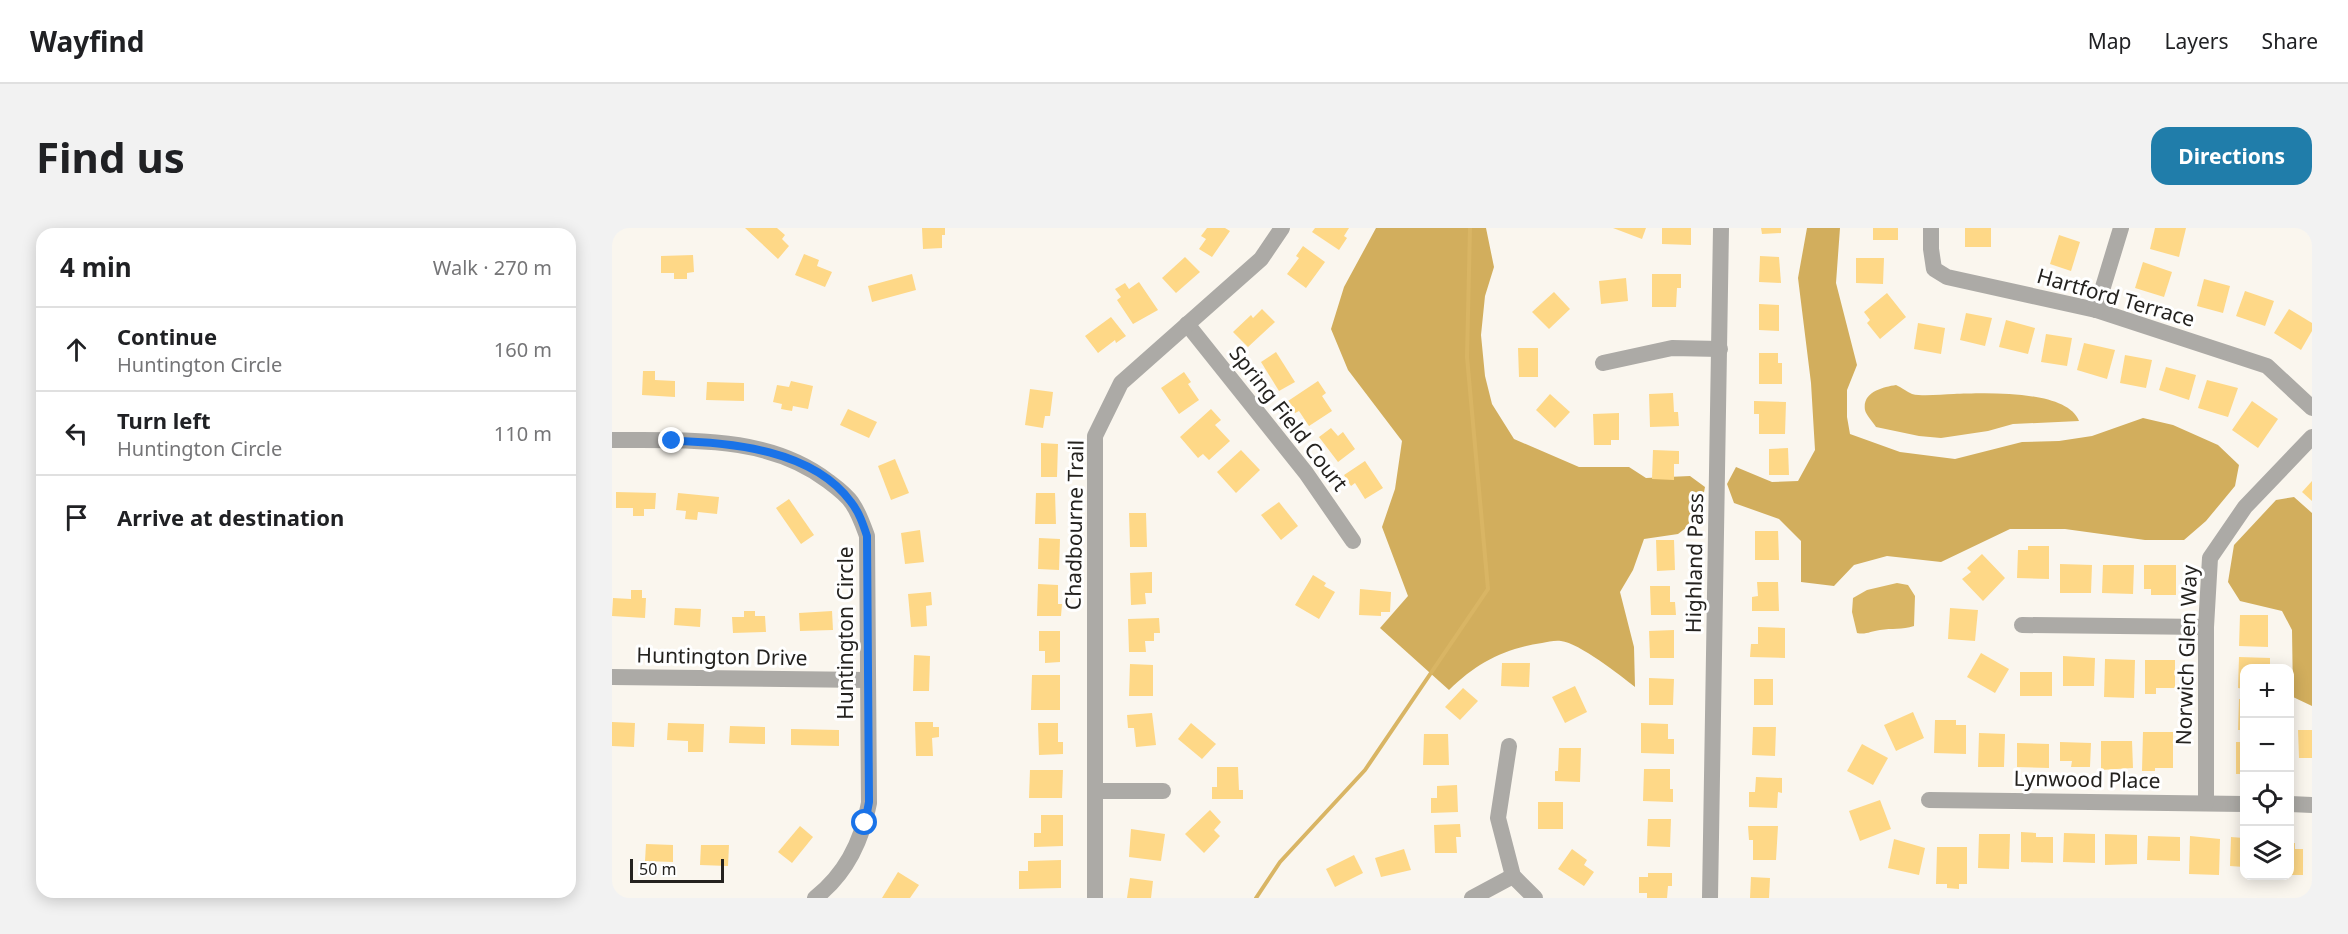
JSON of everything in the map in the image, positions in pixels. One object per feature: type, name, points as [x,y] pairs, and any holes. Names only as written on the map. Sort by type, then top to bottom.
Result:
[{"type":"street","name":"Chadbourne Trail","points":[[1095,898],[1095,436],[1121,383],[1261,259],[1282,228]]},
{"type":"street","name":"Highland Pass","points":[[1710,898],[1721,228]]},
{"type":"street","name":"Hartford Terrace","points":[[1931,228],[1934,269],[1947,277],[2096,310],[2266,366],[2312,408]]},
{"type":"street","points":[[2096,310],[2121,228]]},
{"type":"street","name":"Spring Field Court","points":[[1187,324],[1306,473],[1353,541]]},
{"type":"street","points":[[1603,363],[1672,348],[1720,349]]},
{"type":"street","name":"Norwich Glen Way","points":[[2205,803],[2205,627],[2210,558],[2244,507],[2312,437]]},
{"type":"street","name":"Huntington Circle","points":[[612,440],[716,441],[772,452],[807,466],[837,488],[851,502],[860,518],[867,536],[869,802],[865,823],[852,855],[841,874],[814,898]]},
{"type":"street","points":[[2022,625],[2205,627]]},
{"type":"street","name":"Huntington Drive","points":[[612,677],[868,681]]},
{"type":"street","points":[[1509,746],[1498,818],[1513,876],[1535,898]]},
{"type":"street","points":[[1096,791],[1163,791]]},
{"type":"street","name":"Lynwood Place","points":[[1929,800],[2240,804]]},
{"type":"street","points":[[2294,804],[2312,805]]},
{"type":"street","points":[[1472,898],[1513,876]]},
{"type":"shaded area","points":[[1376,228],[1486,228],[1494,267],[1485,296],[1481,335],[1485,376],[1492,404],[1514,439],[1579,467],[1629,467],[1646,478],[1690,476],[1705,487],[1699,518],[1678,534],[1644,539],[1633,570],[1620,592],[1634,647],[1635,687],[1578,647],[1556,641],[1503,653],[1480,665],[1449,690],[1380,628],[1408,596],[1382,527],[1395,489],[1402,441],[1348,370],[1331,329],[1344,287]]},
{"type":"shaded area","points":[[1807,228],[1840,228],[1836,283],[1857,365],[1847,390],[1847,417],[1850,434],[1900,452],[1955,459],[2022,442],[2059,441],[2092,436],[2143,418],[2173,425],[2218,445],[2239,465],[2235,486],[2206,521],[2184,540],[2145,540],[2065,529],[2010,529],[1941,562],[1887,556],[1854,565],[1834,586],[1801,582],[1801,541],[1779,519],[1734,503],[1727,484],[1736,467],[1772,482],[1798,481],[1815,450],[1811,383],[1798,278]]},
{"type":"shaded area","points":[[1896,385],[1917,395],[1984,393],[2042,398],[2058,403],[2071,411],[2079,421],[2013,424],[1988,431],[1941,438],[1876,427],[1865,410],[1867,399],[1874,391]]},
{"type":"shaded area","points":[[2294,497],[2312,513],[2312,706],[2294,697],[2292,630],[2282,611],[2240,601],[2228,582],[2234,545],[2276,500]]},
{"type":"shaded area","points":[[1897,583],[1908,585],[1915,596],[1914,626],[1857,633],[1852,612],[1853,598],[1867,590]]},
{"type":"building","points":[[745,228],[777,228],[785,235],[782,239],[789,246],[778,259]]},
{"type":"building","points":[[922,228],[945,228],[945,235],[942,235],[942,248],[923,249]]},
{"type":"building","points":[[1207,228],[1225,228],[1230,231],[1212,257],[1199,249],[1206,239],[1201,236]]},
{"type":"building","points":[[1315,228],[1349,228],[1344,236],[1347,238],[1339,250],[1312,232]]},
{"type":"building","points":[[1613,228],[1646,228],[1642,239]]},
{"type":"building","points":[[1662,228],[1691,228],[1691,245],[1662,244]]},
{"type":"building","points":[[1761,228],[1781,228],[1781,233],[1762,234]]},
{"type":"building","points":[[1873,228],[1898,228],[1898,240],[1873,240]]},
{"type":"building","points":[[1965,228],[1991,228],[1991,247],[1965,247]]},
{"type":"building","points":[[2155,228],[2186,228],[2179,257],[2150,249]]},
{"type":"building","points":[[2059,235],[2080,242],[2071,271],[2050,264]]},
{"type":"building","points":[[1303,246],[1325,262],[1306,288],[1287,274],[1299,258],[1296,256]]},
{"type":"building","points":[[804,254],[819,260],[817,266],[832,272],[825,287],[795,275]]},
{"type":"building","points":[[693,255],[694,272],[687,273],[687,279],[674,279],[674,273],[661,273],[661,256]]},
{"type":"building","points":[[1760,256],[1779,257],[1781,283],[1759,282]]},
{"type":"building","points":[[1185,257],[1200,272],[1176,293],[1162,278]]},
{"type":"building","points":[[1856,258],[1884,258],[1883,284],[1856,283]]},
{"type":"building","points":[[2143,262],[2172,272],[2164,297],[2135,288]]},
{"type":"building","points":[[912,274],[916,290],[872,302],[868,286]]},
{"type":"building","points":[[1652,274],[1681,274],[1681,288],[1677,288],[1676,307],[1652,307]]},
{"type":"building","points":[[1626,278],[1628,301],[1601,304],[1599,281]]},
{"type":"building","points":[[2204,279],[2230,286],[2223,313],[2197,306]]},
{"type":"building","points":[[1139,282],[1158,310],[1133,324],[1117,300],[1121,297],[1115,289],[1125,283],[1129,289]]},
{"type":"building","points":[[2245,291],[2274,301],[2265,326],[2236,316]]},
{"type":"building","points":[[1554,292],[1570,309],[1549,329],[1532,312]]},
{"type":"building","points":[[1887,293],[1906,317],[1880,339],[1867,323],[1870,320],[1864,312]]},
{"type":"building","points":[[1759,304],[1779,305],[1779,331],[1759,330]]},
{"type":"building","points":[[1262,309],[1275,322],[1248,347],[1233,332],[1251,315],[1253,318]]},
{"type":"building","points":[[2289,309],[2312,323],[2312,331],[2301,350],[2274,333]]},
{"type":"building","points":[[1966,313],[1992,318],[1985,346],[1960,340]]},
{"type":"building","points":[[1111,317],[1126,336],[1116,343],[1115,340],[1098,353],[1085,336]]},
{"type":"building","points":[[2006,320],[2035,328],[2028,354],[1999,347]]},
{"type":"building","points":[[1918,323],[1945,328],[1941,354],[1914,349]]},
{"type":"building","points":[[2046,334],[2072,338],[2067,366],[2041,362]]},
{"type":"building","points":[[2084,343],[2115,350],[2107,379],[2077,370]]},
{"type":"building","points":[[1518,348],[1538,348],[1538,377],[1519,377]]},
{"type":"building","points":[[1276,352],[1295,382],[1279,391],[1261,362]]},
{"type":"building","points":[[1759,353],[1778,353],[1778,363],[1782,363],[1782,384],[1759,384]]},
{"type":"building","points":[[2125,355],[2152,360],[2146,388],[2120,383]]},
{"type":"building","points":[[2166,367],[2196,375],[2189,400],[2159,390]]},
{"type":"building","points":[[643,371],[655,371],[655,380],[675,381],[675,397],[642,395]]},
{"type":"building","points":[[1184,372],[1191,382],[1188,384],[1199,400],[1179,414],[1161,388]]},
{"type":"building","points":[[2207,380],[2238,388],[2228,417],[2198,408]]},
{"type":"building","points":[[791,381],[813,386],[808,409],[793,406],[792,411],[781,409],[782,404],[773,402],[777,385],[789,387]]},
{"type":"building","points":[[1318,381],[1326,393],[1322,396],[1332,411],[1309,426],[1299,411],[1295,413],[1288,401]]},
{"type":"building","points":[[707,382],[744,383],[744,401],[706,400]]},
{"type":"building","points":[[1030,389],[1053,392],[1050,416],[1045,416],[1043,428],[1025,425]]},
{"type":"building","points":[[1673,393],[1674,412],[1678,412],[1679,426],[1650,427],[1649,394]]},
{"type":"building","points":[[1550,394],[1570,412],[1555,428],[1536,410]]},
{"type":"building","points":[[1754,401],[1786,402],[1785,434],[1759,434],[1759,414],[1754,414]]},
{"type":"building","points":[[2252,401],[2278,419],[2258,448],[2232,430]]},
{"type":"building","points":[[848,409],[877,422],[869,438],[840,425]]},
{"type":"building","points":[[1211,409],[1221,420],[1215,425],[1230,441],[1209,460],[1203,454],[1198,458],[1180,437]]},
{"type":"building","points":[[1619,413],[1619,440],[1611,440],[1611,445],[1594,445],[1593,414]]},
{"type":"building","points":[[1331,428],[1338,436],[1343,432],[1355,449],[1338,462],[1319,437]]},
{"type":"building","points":[[1041,443],[1058,444],[1057,477],[1041,477]]},
{"type":"building","points":[[1788,448],[1789,475],[1769,475],[1769,449]]},
{"type":"building","points":[[1241,450],[1260,470],[1236,493],[1217,472]]},
{"type":"building","points":[[1653,450],[1679,451],[1679,464],[1674,464],[1674,480],[1652,479]]},
{"type":"building","points":[[895,459],[909,493],[891,500],[878,466]]},
{"type":"building","points":[[1365,461],[1383,488],[1365,499],[1355,483],[1351,486],[1344,475]]},
{"type":"building","points":[[2312,481],[2312,501],[2302,492]]},
{"type":"building","points":[[616,492],[656,493],[655,509],[644,509],[644,516],[633,516],[633,508],[616,508]]},
{"type":"building","points":[[678,493],[719,497],[717,514],[698,512],[697,520],[685,519],[686,511],[676,510]]},
{"type":"building","points":[[1036,493],[1055,493],[1056,524],[1035,524]]},
{"type":"building","points":[[789,499],[814,535],[801,544],[776,508]]},
{"type":"building","points":[[1279,502],[1298,526],[1281,540],[1261,515]]},
{"type":"building","points":[[1129,513],[1146,513],[1147,547],[1130,547]]},
{"type":"building","points":[[920,530],[924,562],[905,564],[901,533]]},
{"type":"building","points":[[1755,531],[1778,531],[1779,560],[1755,560]]},
{"type":"building","points":[[1039,538],[1060,539],[1059,570],[1038,569]]},
{"type":"building","points":[[1656,540],[1674,540],[1675,570],[1657,571]]},
{"type":"building","points":[[2028,546],[2049,546],[2049,579],[2017,578],[2018,550],[2028,550]]},
{"type":"building","points":[[1982,554],[2005,578],[1983,601],[1962,579],[1971,572],[1967,568]]},
{"type":"building","points":[[2060,564],[2092,565],[2091,593],[2060,593]]},
{"type":"building","points":[[2103,565],[2134,565],[2133,594],[2102,593]]},
{"type":"building","points":[[2144,565],[2176,565],[2176,595],[2151,595],[2151,589],[2144,589]]},
{"type":"building","points":[[1152,572],[1152,593],[1145,593],[1146,604],[1131,605],[1130,573]]},
{"type":"building","points":[[1313,575],[1326,583],[1324,586],[1335,592],[1319,619],[1295,605]]},
{"type":"building","points":[[1757,582],[1778,582],[1779,611],[1752,611],[1752,597],[1758,596]]},
{"type":"building","points":[[1038,584],[1058,585],[1058,604],[1062,604],[1061,616],[1037,616]]},
{"type":"building","points":[[1650,586],[1670,586],[1670,602],[1675,602],[1676,615],[1651,615]]},
{"type":"building","points":[[1360,589],[1391,592],[1390,612],[1381,612],[1381,616],[1359,615]]},
{"type":"building","points":[[631,590],[642,590],[642,598],[646,598],[645,618],[612,616],[613,598],[631,599]]},
{"type":"building","points":[[931,592],[932,605],[926,606],[927,626],[911,627],[908,594]]},
{"type":"building","points":[[675,608],[701,609],[700,627],[674,625]]},
{"type":"building","points":[[1950,608],[1978,610],[1975,641],[1948,639]]},
{"type":"building","points":[[744,611],[755,611],[755,616],[765,616],[766,632],[733,633],[732,617],[744,617]]},
{"type":"building","points":[[832,611],[833,630],[800,631],[799,613]]},
{"type":"building","points":[[2240,615],[2268,615],[2268,647],[2239,646]]},
{"type":"building","points":[[1159,618],[1160,633],[1154,633],[1154,641],[1145,641],[1146,652],[1129,652],[1128,619]]},
{"type":"building","points":[[1758,627],[1785,628],[1785,658],[1750,657],[1751,644],[1758,644]]},
{"type":"building","points":[[1674,630],[1674,658],[1650,658],[1649,631]]},
{"type":"building","points":[[1039,631],[1060,631],[1060,662],[1045,663],[1045,651],[1039,651]]},
{"type":"building","points":[[1981,653],[2009,669],[1995,693],[1967,677]]},
{"type":"building","points":[[914,655],[930,656],[929,691],[913,691]]},
{"type":"building","points":[[2063,656],[2095,658],[2094,686],[2063,686]]},
{"type":"building","points":[[2239,657],[2270,658],[2270,664],[2240,664],[2240,688],[2238,688]]},
{"type":"building","points":[[2105,659],[2135,660],[2134,698],[2104,697]]},
{"type":"building","points":[[2145,660],[2175,660],[2175,688],[2156,688],[2156,694],[2145,694]]},
{"type":"building","points":[[1502,663],[1530,663],[1529,687],[1501,686]]},
{"type":"building","points":[[1130,664],[1153,665],[1153,696],[1129,696]]},
{"type":"building","points":[[2020,672],[2052,672],[2052,696],[2020,696]]},
{"type":"building","points":[[1032,675],[1060,675],[1060,710],[1031,710]]},
{"type":"building","points":[[1649,678],[1674,679],[1673,705],[1649,705]]},
{"type":"building","points":[[1754,679],[1773,679],[1773,705],[1754,705]]},
{"type":"building","points":[[1575,686],[1587,712],[1565,723],[1552,697]]},
{"type":"building","points":[[1463,688],[1478,701],[1460,720],[1445,707]]},
{"type":"building","points":[[2239,699],[2240,699],[2240,730],[2238,730]]},
{"type":"building","points":[[1913,712],[1924,738],[1896,751],[1884,725]]},
{"type":"building","points":[[1152,713],[1156,745],[1136,747],[1134,728],[1128,728],[1127,715]]},
{"type":"building","points":[[1935,720],[1956,720],[1956,725],[1966,725],[1966,754],[1934,753]]},
{"type":"building","points":[[612,722],[635,723],[634,747],[612,746]]},
{"type":"building","points":[[915,722],[933,722],[933,727],[939,727],[939,737],[932,738],[933,756],[916,756]]},
{"type":"building","points":[[668,723],[704,724],[703,752],[688,752],[688,741],[667,740]]},
{"type":"building","points":[[1038,723],[1058,723],[1058,742],[1063,742],[1063,754],[1039,755]]},
{"type":"building","points":[[1191,723],[1216,744],[1202,759],[1178,739]]},
{"type":"building","points":[[1641,723],[1668,724],[1668,739],[1674,739],[1674,754],[1641,753]]},
{"type":"building","points":[[730,726],[765,727],[765,744],[729,743]]},
{"type":"building","points":[[1753,727],[1776,727],[1775,756],[1752,755]]},
{"type":"building","points":[[791,729],[839,730],[839,746],[791,745]]},
{"type":"building","points":[[2298,730],[2312,730],[2312,758],[2299,758]]},
{"type":"building","points":[[2143,732],[2173,732],[2173,768],[2142,771]]},
{"type":"building","points":[[1979,733],[2005,734],[2004,767],[1978,767]]},
{"type":"building","points":[[1424,734],[1448,734],[1449,765],[1423,765]]},
{"type":"building","points":[[2101,741],[2132,741],[2133,768],[2101,770]]},
{"type":"building","points":[[2060,742],[2091,743],[2090,767],[2071,767],[2072,761],[2060,761]]},
{"type":"building","points":[[2236,742],[2240,742],[2240,774],[2236,774]]},
{"type":"building","points":[[2017,743],[2049,744],[2049,768],[2017,767]]},
{"type":"building","points":[[1862,744],[1888,758],[1873,785],[1847,771]]},
{"type":"building","points":[[1559,748],[1581,748],[1580,782],[1555,781]]},
{"type":"building","points":[[1217,767],[1238,767],[1239,790],[1243,790],[1243,799],[1212,799],[1212,787],[1217,787]]},
{"type":"building","points":[[1644,769],[1670,769],[1670,789],[1673,789],[1673,802],[1643,801]]},
{"type":"building","points":[[1030,770],[1063,770],[1062,798],[1029,798]]},
{"type":"building","points":[[1756,777],[1782,778],[1782,793],[1778,792],[1777,808],[1749,807],[1749,792],[1755,792]]},
{"type":"building","points":[[1457,785],[1458,812],[1431,813],[1431,798],[1437,798],[1437,786]]},
{"type":"building","points":[[1880,800],[1891,829],[1860,841],[1849,811]]},
{"type":"building","points":[[1538,802],[1563,802],[1563,829],[1538,829]]},
{"type":"building","points":[[1210,810],[1221,822],[1214,830],[1220,836],[1204,853],[1185,834]]},
{"type":"building","points":[[1041,815],[1063,815],[1063,846],[1034,847],[1034,833],[1041,833]]},
{"type":"building","points":[[1648,819],[1671,819],[1670,847],[1647,846]]},
{"type":"building","points":[[1460,824],[1461,837],[1456,837],[1457,853],[1435,853],[1434,825]]},
{"type":"building","points":[[800,826],[813,837],[792,863],[778,852]]},
{"type":"building","points":[[1748,826],[1778,826],[1776,860],[1753,860],[1753,840],[1749,840]]},
{"type":"building","points":[[1131,829],[1165,834],[1161,861],[1129,857]]},
{"type":"building","points":[[2021,832],[2036,833],[2036,837],[2053,837],[2053,863],[2021,862]]},
{"type":"building","points":[[2064,833],[2095,834],[2095,863],[2063,862]]},
{"type":"building","points":[[1979,834],[2010,834],[2009,869],[1978,868]]},
{"type":"building","points":[[2105,834],[2137,835],[2137,864],[2105,865]]},
{"type":"building","points":[[2148,836],[2180,837],[2180,861],[2147,860]]},
{"type":"building","points":[[2190,836],[2220,839],[2219,875],[2189,874]]},
{"type":"building","points":[[2231,837],[2240,838],[2240,867],[2230,866]]},
{"type":"building","points":[[1894,839],[1925,848],[1919,875],[1888,868]]},
{"type":"building","points":[[2294,843],[2295,849],[2303,849],[2303,875],[2294,875]]},
{"type":"building","points":[[646,844],[673,845],[673,862],[645,861]]},
{"type":"building","points":[[701,845],[729,845],[728,866],[700,865]]},
{"type":"building","points":[[1937,847],[1967,847],[1967,884],[1959,884],[1959,889],[1947,888],[1947,884],[1936,884]]},
{"type":"building","points":[[1404,849],[1411,870],[1381,877],[1375,858]]},
{"type":"building","points":[[1572,849],[1587,860],[1584,865],[1594,872],[1584,886],[1558,869]]},
{"type":"building","points":[[1354,855],[1363,873],[1335,887],[1326,869]]},
{"type":"building","points":[[1061,860],[1061,888],[1019,889],[1019,871],[1028,871],[1028,861]]},
{"type":"building","points":[[898,872],[919,885],[910,898],[882,898]]},
{"type":"building","points":[[1648,873],[1672,873],[1672,886],[1668,886],[1667,898],[1647,898],[1647,893],[1639,893],[1639,877],[1648,877]]},
{"type":"building","points":[[1751,877],[1770,878],[1769,898],[1750,898]]},
{"type":"building","points":[[1130,878],[1153,881],[1151,898],[1127,898]]},
{"type":"waterway","points":[[1256,898],[1280,862],[1365,770],[1488,589],[1467,357],[1470,228]]},
{"type":"route","points":[[672,441],[716,441],[772,452],[807,466],[837,488],[851,502],[860,518],[867,536],[869,802],[865,823]]}]
